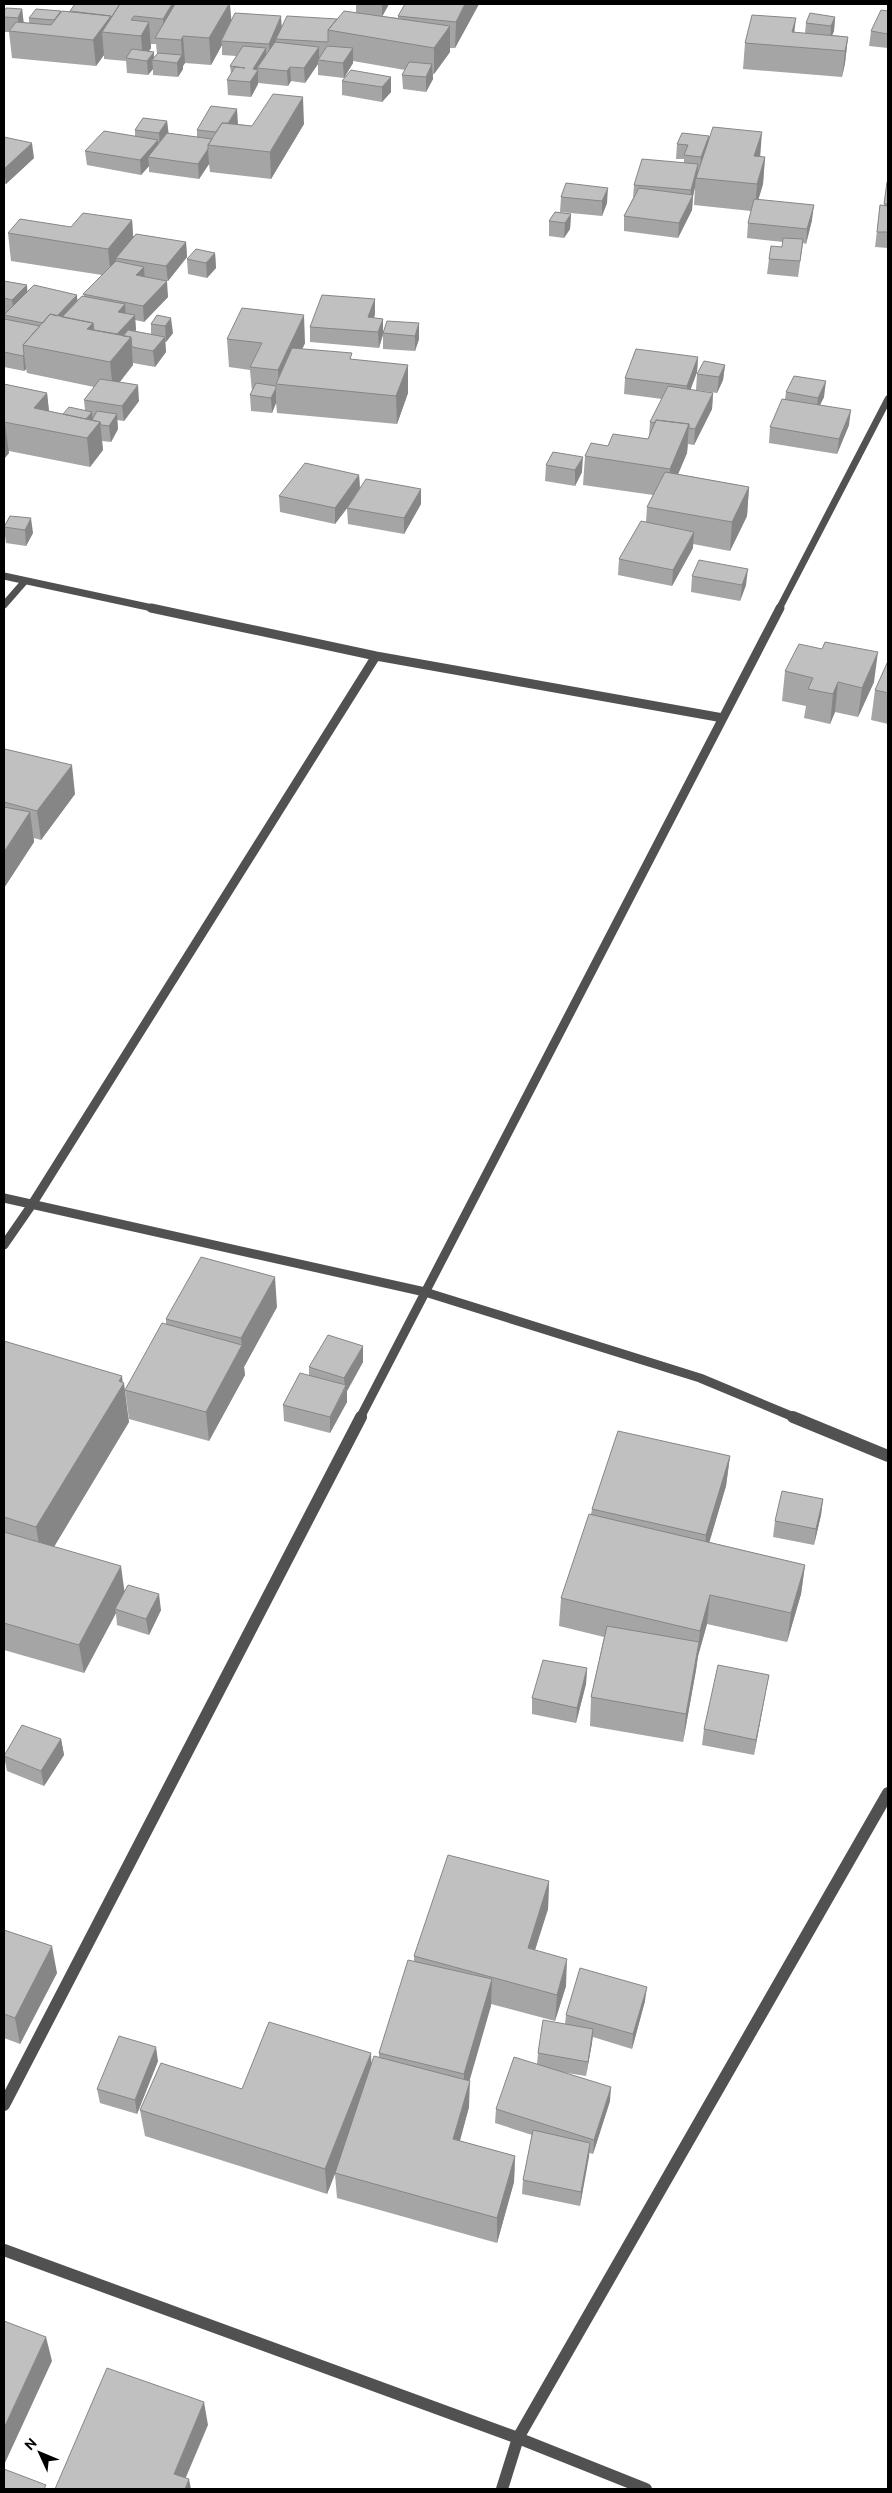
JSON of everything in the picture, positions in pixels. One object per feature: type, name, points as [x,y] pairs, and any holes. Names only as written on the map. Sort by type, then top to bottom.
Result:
[{"type":"street","points":[[4,2105],[888,399]]},
{"type":"street","points":[[4,576],[376,656],[723,718]]},
{"type":"street","points":[[4,605],[25,581]]},
{"type":"street","points":[[4,1245],[31,1206],[376,656]]},
{"type":"street","points":[[4,1198],[31,1206],[425,1292],[700,1378],[888,1456]]},
{"type":"street","points":[[502,2489],[518,2438],[888,1793]]},
{"type":"street","points":[[4,2250],[518,2438],[646,2489]]},
{"type":"building","points":[[75,4],[120,4],[111,18],[111,16],[70,11]]},
{"type":"building","points":[[120,4],[172,4],[163,19],[134,16],[131,20],[149,22],[141,36],[102,32]]},
{"type":"building","points":[[175,4],[229,4],[209,38],[183,36],[181,40],[155,38]]},
{"type":"building","points":[[405,4],[465,4],[456,22],[398,16]]},
{"type":"building","points":[[6,8],[22,9],[18,18],[4,17]]},
{"type":"building","points":[[36,9],[61,11],[54,20],[29,18]]},
{"type":"building","points":[[881,10],[888,11],[888,34],[871,31]]},
{"type":"building","points":[[62,11],[111,16],[93,40],[9,31],[16,22],[51,25]]},
{"type":"building","points":[[344,11],[450,26],[434,48],[328,30]]},
{"type":"building","points":[[235,13],[281,16],[269,44],[221,41]]},
{"type":"building","points":[[810,13],[835,17],[831,26],[806,23]]},
{"type":"building","points":[[752,15],[796,18],[792,32],[848,37],[845,51],[745,43]]},
{"type":"building","points":[[287,16],[337,19],[328,30],[328,42],[276,39]]},
{"type":"building","points":[[275,42],[319,47],[304,68],[290,67],[287,71],[257,68]]},
{"type":"building","points":[[243,46],[266,48],[253,69],[258,70],[250,82],[227,80],[235,67],[245,68],[230,66]]},
{"type":"building","points":[[327,46],[353,48],[343,63],[318,60]]},
{"type":"building","points":[[132,49],[154,52],[147,61],[126,58]]},
{"type":"building","points":[[158,53],[182,55],[177,63],[152,60]]},
{"type":"building","points":[[409,62],[432,64],[426,77],[402,75]]},
{"type":"building","points":[[351,70],[391,77],[382,87],[342,81]]},
{"type":"building","points":[[273,94],[303,97],[270,152],[208,145],[222,123],[252,126]]},
{"type":"building","points":[[211,106],[237,109],[228,123],[222,123],[216,132],[197,130]]},
{"type":"building","points":[[143,118],[167,121],[159,133],[135,130]]},
{"type":"building","points":[[713,127],[762,132],[754,156],[765,157],[757,184],[696,178]]},
{"type":"building","points":[[104,131],[158,140],[140,160],[85,151]]},
{"type":"building","points":[[167,133],[212,139],[198,164],[148,157]]},
{"type":"building","points":[[682,133],[709,136],[701,157],[684,155],[688,145],[677,144]]},
{"type":"building","points":[[4,137],[32,143],[4,169]]},
{"type":"building","points":[[642,159],[698,164],[691,190],[634,185]]},
{"type":"building","points":[[887,182],[888,204],[884,204]]},
{"type":"building","points":[[566,183],[608,188],[602,201],[561,197]]},
{"type":"building","points":[[639,188],[693,195],[679,223],[624,216]]},
{"type":"building","points":[[754,199],[814,205],[807,229],[748,223]]},
{"type":"building","points":[[880,205],[888,206],[888,232],[877,232]]},
{"type":"building","points":[[555,212],[571,214],[565,223],[549,221]]},
{"type":"building","points":[[83,213],[132,220],[108,249],[8,233],[20,219],[71,227]]},
{"type":"building","points":[[136,234],[186,242],[166,266],[116,258]]},
{"type":"building","points":[[783,238],[803,239],[800,261],[769,259],[771,246],[782,247]]},
{"type":"building","points":[[196,249],[215,253],[206,263],[187,259]]},
{"type":"building","points":[[116,261],[144,267],[136,275],[167,281],[143,306],[83,294]]},
{"type":"building","points":[[4,281],[27,285],[12,300],[4,298]]},
{"type":"building","points":[[34,285],[77,295],[57,316],[50,314],[43,323],[4,315]]},
{"type":"building","points":[[322,295],[375,299],[368,317],[383,319],[378,332],[310,327]]},
{"type":"building","points":[[82,296],[125,304],[118,312],[135,315],[117,334],[94,330],[93,323],[62,317]]},
{"type":"building","points":[[242,308],[304,315],[278,370],[250,367],[262,343],[227,339]]},
{"type":"building","points":[[50,314],[93,323],[87,329],[131,337],[110,362],[23,345]]},
{"type":"building","points":[[157,315],[171,318],[165,326],[151,324]]},
{"type":"building","points":[[4,319],[40,326],[23,345],[23,356],[4,352]]},
{"type":"building","points":[[387,321],[419,323],[415,336],[383,333]]},
{"type":"building","points":[[128,330],[165,337],[153,351],[132,347],[131,337],[123,336]]},
{"type":"building","points":[[292,348],[352,353],[350,359],[408,365],[396,396],[276,384]]},
{"type":"building","points":[[636,349],[698,357],[687,386],[625,378]]},
{"type":"building","points":[[704,361],[725,365],[719,377],[697,374]]},
{"type":"building","points":[[794,376],[826,381],[818,398],[786,392]]},
{"type":"building","points":[[100,379],[138,385],[122,406],[84,400]]},
{"type":"building","points":[[256,383],[276,386],[271,398],[250,395]]},
{"type":"building","points":[[4,384],[47,393],[34,408],[100,422],[87,438],[4,422]]},
{"type":"building","points":[[668,386],[713,393],[695,429],[689,428],[689,424],[656,420],[655,423],[650,422]]},
{"type":"building","points":[[782,399],[851,410],[839,439],[770,427]]},
{"type":"building","points":[[69,407],[92,412],[86,419],[63,414]]},
{"type":"building","points":[[97,411],[117,414],[109,426],[101,425],[100,422],[92,420]]},
{"type":"building","points":[[656,420],[689,424],[670,469],[585,456],[591,443],[608,446],[613,434],[648,439]]},
{"type":"building","points":[[553,452],[583,457],[575,470],[546,465]]},
{"type":"building","points":[[305,463],[359,475],[335,508],[279,496]]},
{"type":"building","points":[[665,472],[749,487],[732,522],[647,507]]},
{"type":"building","points":[[366,479],[421,489],[404,518],[347,508]]},
{"type":"building","points":[[10,516],[31,518],[25,530],[4,527]]},
{"type":"building","points":[[641,521],[694,532],[673,570],[619,559]]},
{"type":"building","points":[[699,560],[748,569],[742,585],[692,576]]},
{"type":"building","points":[[825,642],[878,652],[862,688],[838,682],[833,694],[808,689],[813,678],[785,671],[799,644],[822,649]]},
{"type":"building","points":[[888,661],[888,693],[875,690]]},
{"type":"building","points":[[5,749],[72,765],[37,811],[4,802]]},
{"type":"building","points":[[4,807],[30,812],[4,852]]},
{"type":"building","points":[[201,1257],[275,1277],[241,1338],[166,1319]]},
{"type":"building","points":[[162,1323],[242,1345],[206,1412],[125,1390]]},
{"type":"building","points":[[328,1335],[363,1346],[344,1378],[309,1367]]},
{"type":"building","points":[[4,1341],[122,1376],[119,1381],[124,1383],[36,1527],[4,1517]]},
{"type":"building","points":[[300,1373],[346,1385],[330,1417],[283,1405]]},
{"type":"building","points":[[618,1431],[730,1456],[706,1535],[592,1509]]},
{"type":"building","points":[[782,1491],[823,1499],[816,1529],[775,1521]]},
{"type":"building","points":[[589,1514],[805,1565],[791,1613],[710,1595],[700,1631],[561,1598]]},
{"type":"building","points":[[4,1532],[121,1566],[79,1645],[4,1623]]},
{"type":"building","points":[[128,1585],[159,1594],[146,1619],[115,1609]]},
{"type":"building","points":[[607,1626],[699,1642],[686,1714],[591,1697]]},
{"type":"building","points":[[543,1660],[587,1668],[577,1708],[532,1698]]},
{"type":"building","points":[[718,1665],[769,1675],[756,1740],[704,1729]]},
{"type":"building","points":[[22,1725],[61,1739],[41,1771],[4,1756]]},
{"type":"building","points":[[448,1855],[549,1881],[528,1948],[567,1959],[557,1995],[414,1956]]},
{"type":"building","points":[[4,1930],[52,1946],[15,2018],[4,2014]]},
{"type":"building","points":[[408,1960],[492,1979],[464,2074],[379,2053]]},
{"type":"building","points":[[580,1968],[647,1987],[633,2034],[566,2015]]},
{"type":"building","points":[[543,2020],[593,2029],[588,2062],[538,2053]]},
{"type":"building","points":[[269,2022],[371,2053],[325,2169],[140,2110],[161,2063],[242,2089]]},
{"type":"building","points":[[119,2036],[156,2047],[135,2100],[97,2089]]},
{"type":"building","points":[[374,2056],[470,2081],[453,2139],[515,2156],[497,2218],[335,2173]]},
{"type":"building","points":[[514,2057],[611,2087],[594,2140],[496,2109]]},
{"type":"building","points":[[533,2130],[590,2143],[581,2192],[523,2180]]},
{"type":"building","points":[[4,2321],[46,2337],[4,2428]]},
{"type":"building","points":[[107,2368],[204,2402],[174,2474],[189,2479],[185,2489],[55,2489]]},
{"type":"building","points":[[4,2469],[46,2485],[44,2489],[4,2489]]}]
